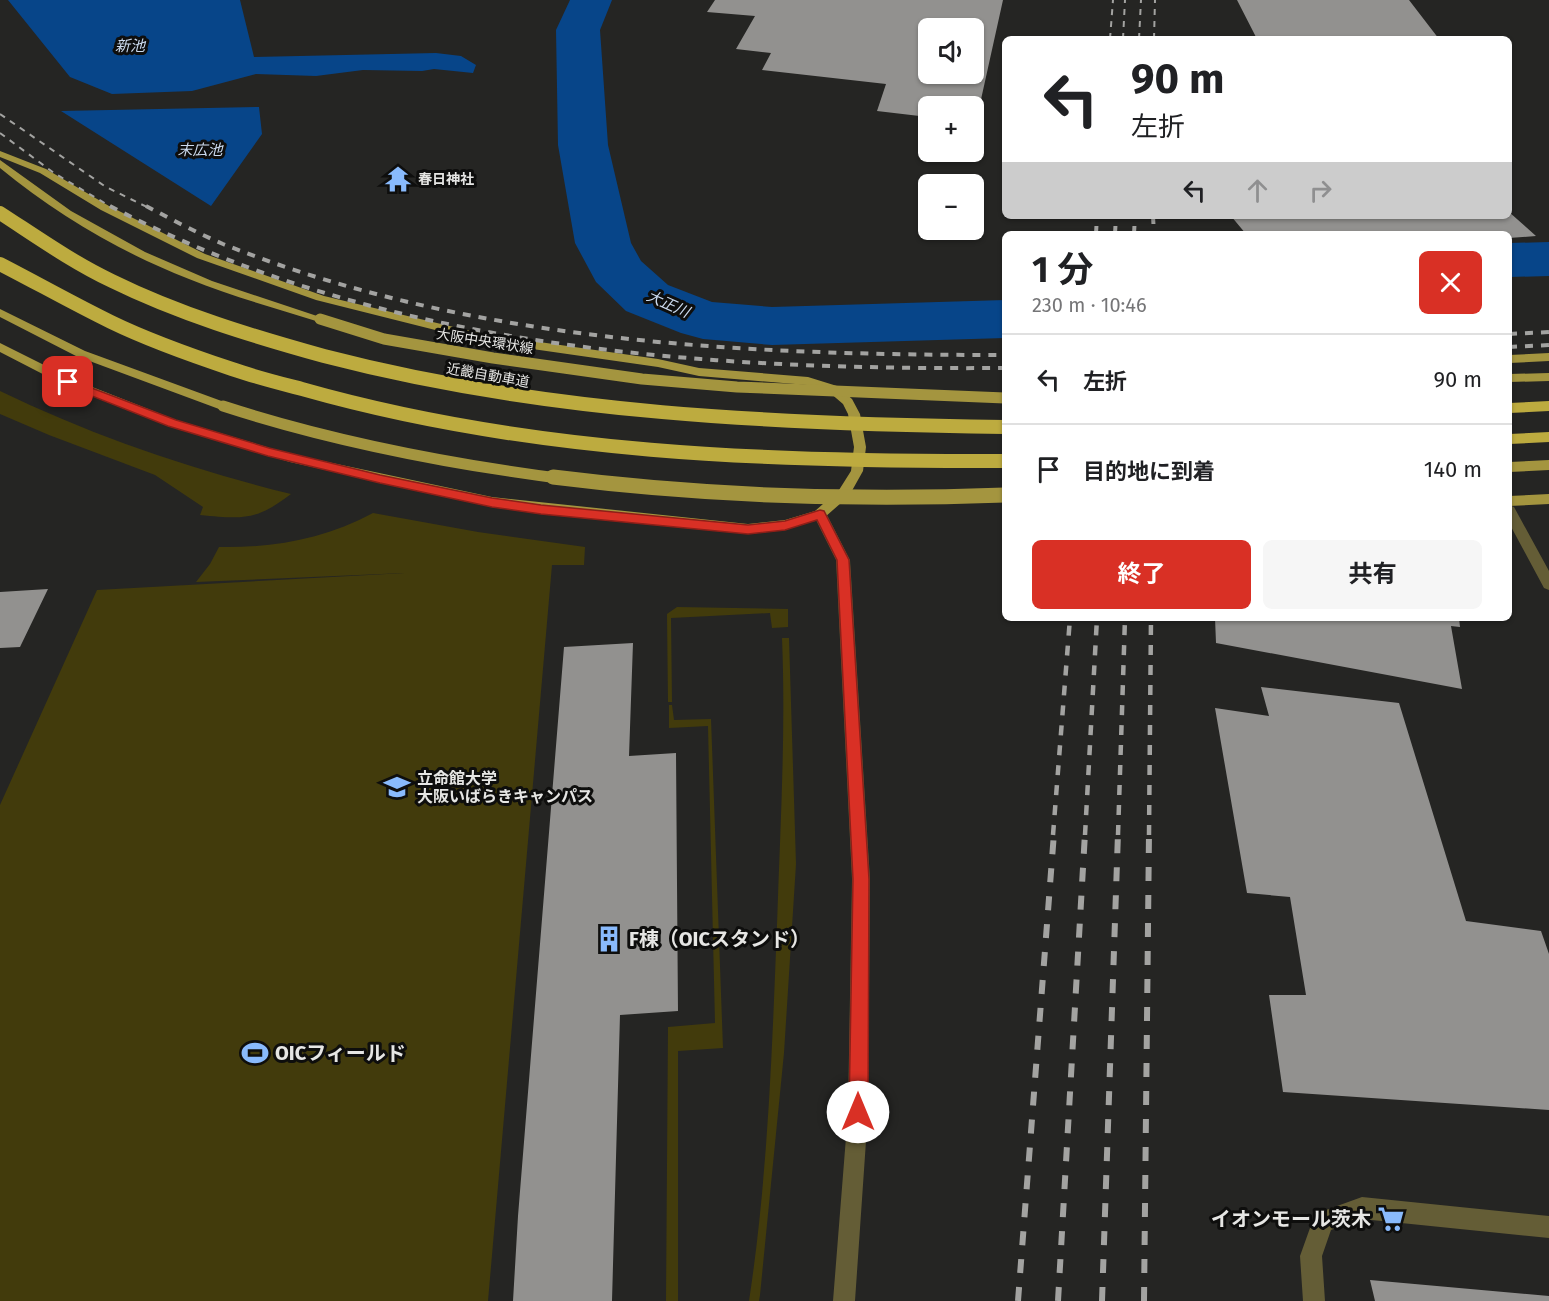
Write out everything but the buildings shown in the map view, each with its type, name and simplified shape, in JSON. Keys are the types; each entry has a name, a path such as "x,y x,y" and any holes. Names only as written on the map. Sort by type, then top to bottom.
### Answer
{"highway":[{"name":"近畿自動車道","path":"0,213 87,269 149,298 240,332 328,358 424,380 530,399 656,415 792,423 1002,428"},
{"path":"0,264 46,291 112,324 203,359 290,388 484,430 641,449 771,460 908,463 1002,461"},
{"path":"1512,408 1549,406"},
{"path":"1512,439 1549,437"}],"main road":[{"path":"0,154 43,171 105,208 201,256 320,298 483,338 658,363 699,372 808,381 833,389 848,402 854,414 860,447 857,471 844,493 820,514 785,525 748,529 541,509 492,502 290,458 204,434 68,382 0,347"},
{"name":"大阪中央環状線","path":"0,163 65,212 119,243 193,277 384,339 493,358 642,379 771,389 1002,398"},
{"path":"0,312 59,343 128,374 223,406 386,451 625,488 733,496 857,499 1002,495"},
{"path":"1512,359 1549,357"},
{"path":"1512,378 1549,376"},
{"path":"1512,467 1549,465"},
{"path":"1512,501 1549,499"}],"street":[{"path":"820,514 843,560 861,879 858,1112 844,1301"},
{"path":"1512,516 1549,584"},
{"path":"1314,1301 1311,1257 1323,1222 1362,1208 1549,1227"}],"shaded area":[{"path":"0,391 70,423 142,450 216,474 291,494 258,514 238,517 200,515 203,507 155,475 0,414"},
{"name":"OICフィールド","path":"373,513 478,532 585,547 584,565 552,565 488,1301 0,1301 0,805 97,590 405,573 196,582 210,564 219,547 259,546 298,540 336,529"},
{"path":"677,607 788,609 788,627 772,628 770,613 671,618 672,702 668,702 667,614"},
{"path":"782,638 789,638 796,864 784,1053 760,1295 759,1301 749,1301 761,1207 771,1066 782,782"},
{"path":"669,705 672,705 674,720 711,719 723,1048 678,1051 678,1301 666,1301 668,1027 715,1023 708,726 669,728"}],"water":[{"name":"新池","path":"8,0 240,0 254,57 436,53 461,56 476,65 473,73 434,69 422,71 363,70 316,76 256,74 192,91 112,94 70,77"},
{"name":"末広池","path":"259,107 262,134 211,206 61,111"}],"waterway":[{"name":"大正川","path":"591,0 578,30 583,145 603,243 617,270 647,298 703,320 772,326 1002,319"},
{"name":"大正川","path":"1512,260 1549,259"}],"railway":[{"path":"1110,36 1113,0"},
{"path":"1123,36 1125,0"},
{"path":"1139,36 1141,0"},
{"path":"1154,36 1155,0"},
{"path":"0,114 106,187 149,208"},
{"path":"0,133 54,173 113,208"},
{"path":"110,206 215,254 323,292 434,321 547,342 661,356 776,364 891,368 1002,368"},
{"path":"146,206 223,244 317,277 413,303 510,323 608,337 707,346 806,352 1002,355"},
{"path":"1096,231 1097,219"},
{"path":"1115,231 1116,219"},
{"path":"1134,231 1135,219"},
{"path":"1153,219 1154,231"},
{"path":"1512,334 1549,332"},
{"path":"1512,347 1549,345"},
{"path":"1053,835 1070,621"},
{"path":"1085,835 1097,621"},
{"path":"1118,835 1125,621"},
{"path":"1149,835 1151,621"},
{"path":"1018,1301 1054,833"},
{"path":"1058,1301 1085,833"},
{"path":"1102,1301 1118,833"},
{"path":"1144,1301 1149,833"}],"place":[{"name":"春日神社","path":"398,179"},
{"name":"立命館大学 大阪いばらきキャンパス","path":"397,787"},
{"name":"F棟（OICスタンド）","path":"609,939"},
{"name":"OICフィールド","path":"255,1053"},
{"name":"イオンモール茨木","path":"1391,1219"}],"route":[{"path":"68,382 204,434 290,458 492,502 541,509 748,529 785,525 820,514 843,560 861,879 858,1112"}]}
